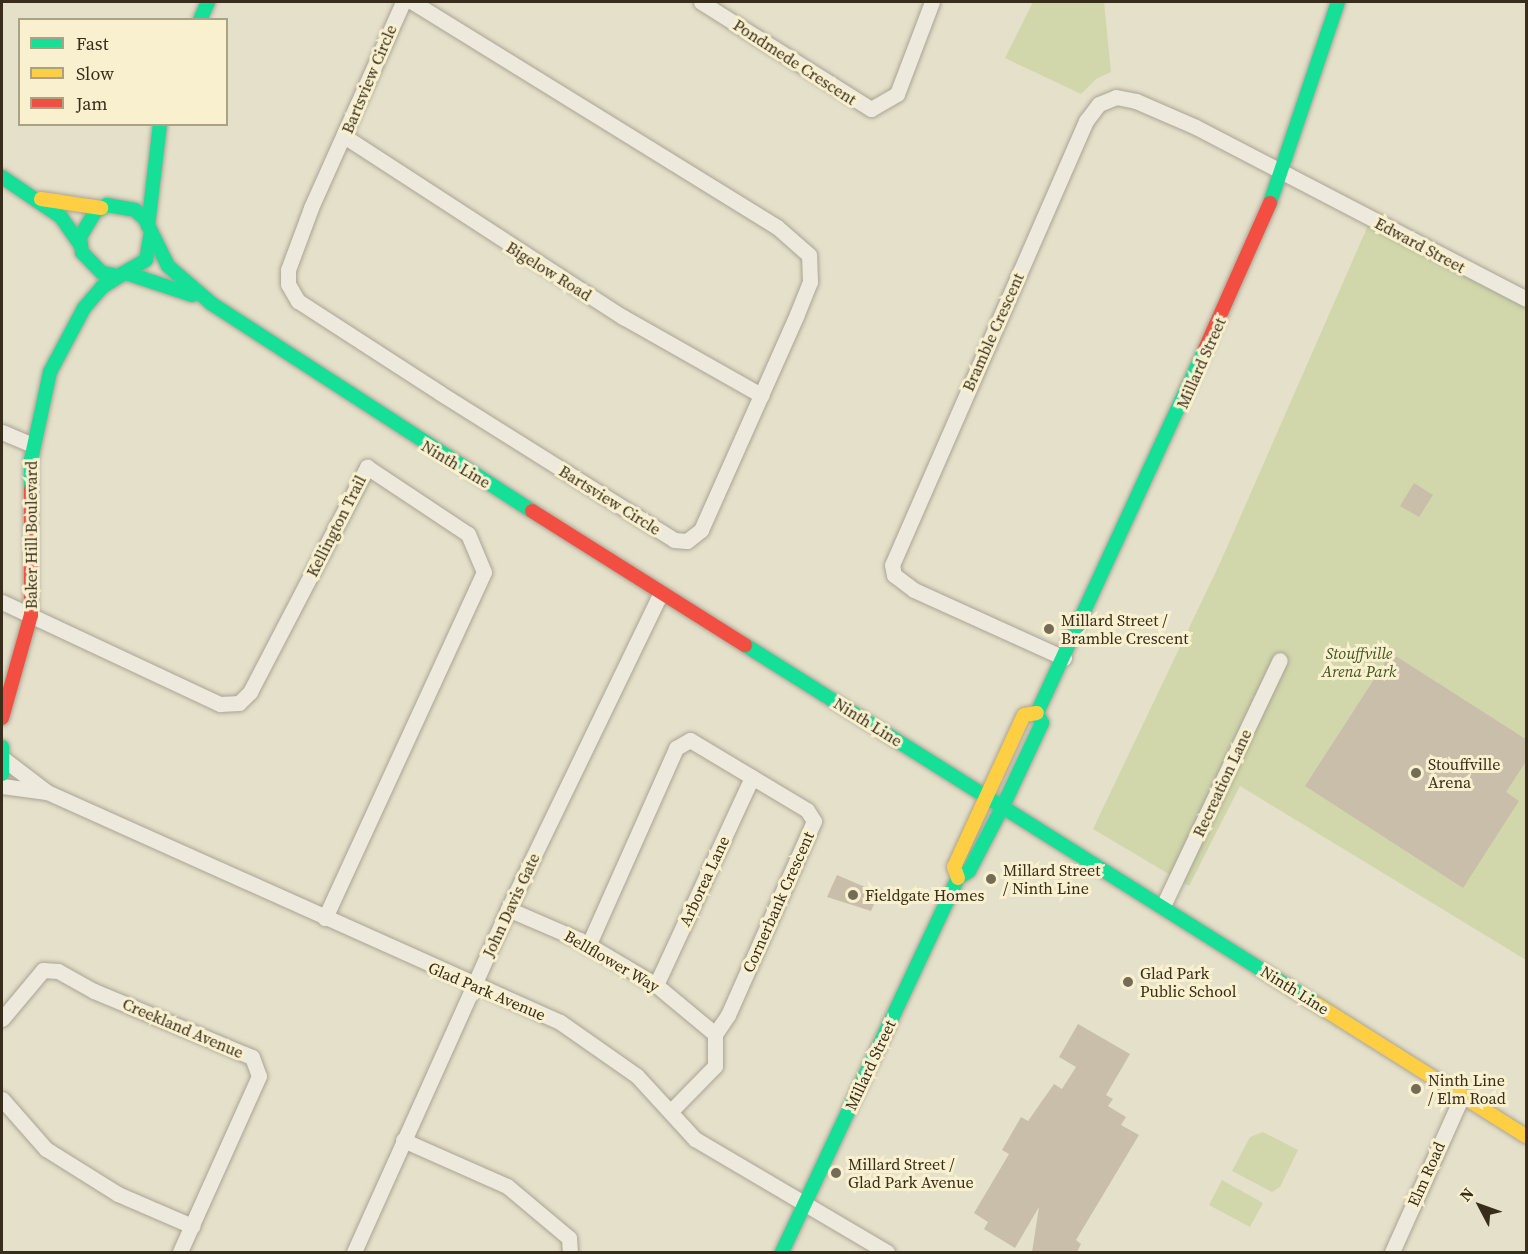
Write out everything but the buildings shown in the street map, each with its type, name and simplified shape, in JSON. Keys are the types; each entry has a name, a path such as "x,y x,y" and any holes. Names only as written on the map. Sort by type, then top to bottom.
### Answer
{"street":[{"path":"201,18 208,2"},
{"name":"Bartsview Circle","path":"403,2 288,270 288,284 298,301 674,540 687,542 701,530 810,282 812,269 801,243 412,2"},
{"name":"Pondmede Crescent","path":"701,2 871,109 897,93 933,2"},
{"name":"Millard Street","path":"1037,713 1195,377 1283,172 1338,2"},
{"name":"Bramble Crescent","path":"1064,658 914,590 894,575 892,565 1086,121 1099,104 1116,97 1136,100 1283,172"},
{"path":"2,177 40,199 70,227 83,251 102,273 125,274 146,260 153,169 160,126"},
{"name":"Bigelow Road","path":"344,136 622,317 761,395"},
{"path":"83,251 85,222 108,207 131,197 153,169"},
{"name":"Edward Street","path":"1283,172 1527,299"},
{"path":"40,199 135,210 150,229"},
{"name":"Ninth Line","path":"150,229 168,266 212,304 660,594 1004,806 1527,1136"},
{"name":"Baker Hill Boulevard","path":"83,251 84,308"},
{"name":"Ninth Line","path":"125,274 212,304"},
{"name":"Baker Hill Boulevard","path":"2,718 3,698 31,615 32,445 50,372 84,308 102,287 125,274"},
{"path":"2,432 32,445"},
{"name":"Kellington Trail","path":"31,615 220,704 239,703 250,692 367,466 468,534 484,572 325,918"},
{"name":"John Davis Gate","path":"354,1252 508,909 660,594"},
{"path":"2,602 31,615"},
{"name":"Recreation Lane","path":"1163,906 1280,660"},
{"name":"Millard Street","path":"958,878 954,867 1024,715 1037,713"},
{"name":"Millard Street","path":"782,1252 958,878 969,871 1004,806 1042,723 1037,713"},
{"name":"Cornerbank Crescent","path":"588,946 676,748 690,740 807,810 814,821 728,1015 715,1034"},
{"name":"Glad Park Avenue","path":"3,760 47,792 473,986 560,1022 637,1076 695,1139 887,1252"},
{"name":"Arborea Lane","path":"657,985 752,777"},
{"name":"Glad Park Avenue","path":"2,786 47,792"},
{"name":"Bellflower Way","path":"508,909 588,946 657,985 715,1034"},
{"name":"Creekland Avenue","path":"2,1019 43,970 58,971 94,991 252,1057 259,1076 180,1252"},
{"path":"670,1112 715,1066 715,1034"},
{"name":"Elm Road","path":"1392,1252 1462,1096"},
{"path":"2,1099 46,1149 118,1194 192,1226"},
{"path":"403,1140 507,1186 569,1238 570,1252"}],"green space":[{"path":"1033,2 1104,2 1111,72 1096,79 1081,94 1005,58"},
{"name":"Stouffville Arena Park","path":"1373,214 1526,291 1526,960 1240,786 1189,886 1093,829 1220,563"},
{"path":"1263,1132 1298,1150 1280,1187 1272,1192 1232,1171 1250,1137"},
{"path":"1222,1180 1263,1203 1250,1227 1209,1205"}],"traffic: fast":[{"path":"201,18 208,2"},
{"path":"1270,203 1338,2"},
{"path":"148,226 160,126"},
{"path":"2,177 61,217 81,246"},
{"path":"151,232 146,260 118,276 102,273 82,252 80,237 95,212 107,205 135,210 145,219 168,266 212,304 532,511"},
{"path":"126,273 192,295"},
{"path":"31,489 31,460 50,372 84,308 102,287 123,274"},
{"path":"1037,713 1205,349"},
{"path":"745,645 1316,1004"},
{"path":"782,1252 958,878 969,871 1003,806 1042,723 1037,713"},
{"path":"2,747 2,774"}],"traffic: slow":[{"path":"41,199 101,208"},
{"path":"958,878 954,867 1024,715 1037,713"},
{"path":"1316,1004 1526,1136"}],"traffic: jam":[{"path":"1205,349 1270,203"},
{"path":"2,718 31,615 31,489"},
{"path":"532,511 745,645"}],"place":[{"name":"Millard Street / Bramble Crescent","path":"1049,629"},
{"name":"Stouffville Arena","path":"1416,773"},
{"name":"Millard Street / Ninth Line","path":"991,879"},
{"name":"Fieldgate Homes","path":"853,895"},
{"name":"Glad Park Public School","path":"1128,982"},
{"name":"Ninth Line / Elm Road","path":"1416,1089"},
{"name":"Millard Street / Glad Park Avenue","path":"836,1173"}]}
